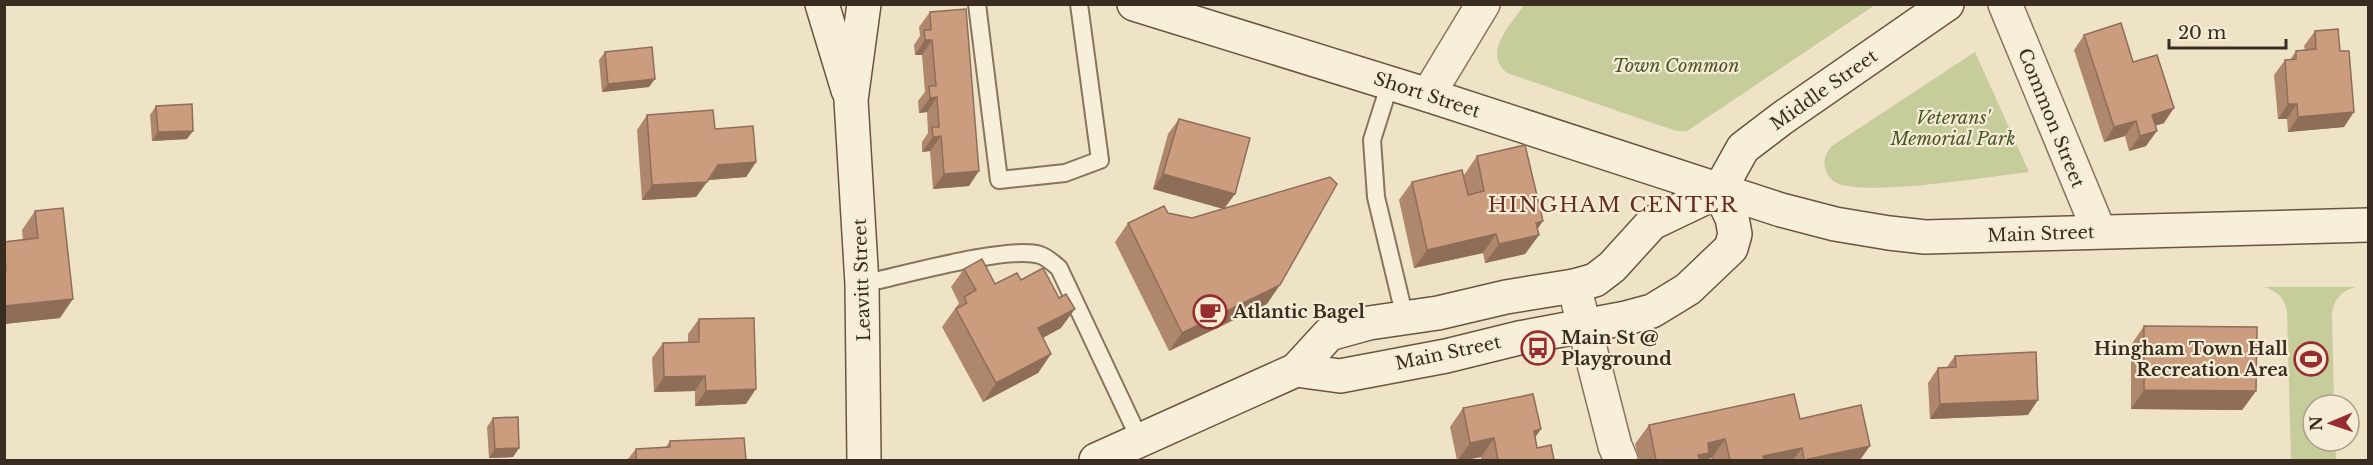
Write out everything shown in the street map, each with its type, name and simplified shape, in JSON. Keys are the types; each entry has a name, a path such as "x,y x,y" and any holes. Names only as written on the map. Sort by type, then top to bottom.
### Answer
{"main road":[{"name":"Leavitt Street","path":"822,4 851,100"},
{"name":"Leavitt Street","path":"864,4 851,100 862,284 864,460"},
{"name":"Short Street","path":"1134,4 1428,95 1719,191"},
{"path":"1428,95 1483,4"},
{"name":"Middle Street","path":"1719,191 1743,148 1947,4"},
{"name":"Common Street","path":"2005,4 2075,178 2099,231"},
{"path":"1096,460 1296,370 1329,334 1369,323 1438,314 1506,297 1574,286 1595,280 1612,267 1652,223 1719,191"},
{"name":"Main Street","path":"1719,191 1835,224 1889,234 1965,237 2099,231 2368,225"},
{"name":"Main Street","path":"1296,370 1340,376 1652,311 1688,289 1731,248 1735,234 1732,218 1719,191"},
{"path":"1574,286 1615,446 1621,460"},
{"path":"1405,318 1413,362"}],"lane":[{"path":"977,4 999,180 1065,173 1100,160 1079,4"},
{"path":"1390,83 1372,140 1376,197 1405,318"},
{"path":"862,284 952,264 1017,253 1041,255 1059,268 1140,440"}],"green space":[{"name":"Town Common","path":"1524,5 1875,5 1687,131 1676,131 1507,73 1500,65 1497,56 1498,48 1506,30"},
{"name":"Veterans' Memorial Park","path":"1975,52 2029,172 1928,185 1871,188 1850,186 1835,182 1829,177 1825,169 1825,161 1832,146"},
{"name":"Hingham Town Hall Recreation Area","path":"2264,287 2355,287 2339,296 2332,313 2334,393 2301,393 2301,453 2336,453 2336,460 2291,460 2287,311 2284,302 2273,290"}],"building":[{"path":"966,9 979,171 944,174 941,136 933,137 932,127 939,127 937,97 930,98 929,86 936,86 932,40 925,40 924,30 931,30 930,12"},
{"path":"2121,23 2133,62 2157,55 2174,108 2152,115 2157,131 2140,136 2136,121 2114,127 2084,35"},
{"path":"2338,29 2340,51 2349,51 2354,112 2298,117 2297,104 2288,104 2285,60 2296,59 2296,51 2316,49 2315,31"},
{"path":"652,47 655,79 608,84 605,52"},
{"path":"192,104 193,131 158,132 156,106"},
{"path":"713,110 715,129 753,126 756,162 718,165 707,182 652,185 647,115"},
{"path":"1179,119 1250,138 1235,194 1163,174"},
{"path":"1525,145 1543,221 1536,223 1539,235 1499,244 1496,234 1427,250 1412,182 1462,170 1468,195 1484,191 1477,156"},
{"path":"1330,177 1337,184 1280,285 1182,333 1128,223 1164,206 1168,213 1192,218"},
{"path":"63,208 73,299 4,306 4,271 6,271 4,242 38,238 35,211"},
{"path":"982,259 995,284 1017,273 1021,280 1043,268 1059,298 1066,294 1075,309 1038,328 1051,354 996,383 956,309 967,303 964,297 976,290 964,269"},
{"path":"754,318 756,389 706,391 705,376 664,377 663,343 699,342 699,319"},
{"path":"2144,326 2257,327 2256,391 2144,390"},
{"path":"2036,352 2038,400 1940,404 1938,368 1956,367 1955,356"},
{"path":"1533,394 1541,429 1534,431 1537,448 1551,445 1554,460 1498,460 1494,438 1470,443 1463,408"},
{"path":"1794,394 1800,419 1861,405 1870,446 1804,460 1802,448 1763,456 1764,460 1730,460 1725,439 1708,443 1709,453 1698,455 1700,460 1656,460 1649,425"},
{"path":"518,417 519,448 495,449 493,418"},
{"path":"744,438 746,460 636,460 636,449 670,447 670,441"}],"place":[{"name":"Atlantic Bagel","path":"1210,312"},
{"name":"Main St @ Playground","path":"1538,348"},
{"name":"Hingham Town Hall Recreation Area","path":"2311,359"}],"district":[{"name":"HINGHAM CENTER","path":"1613,205"}]}
